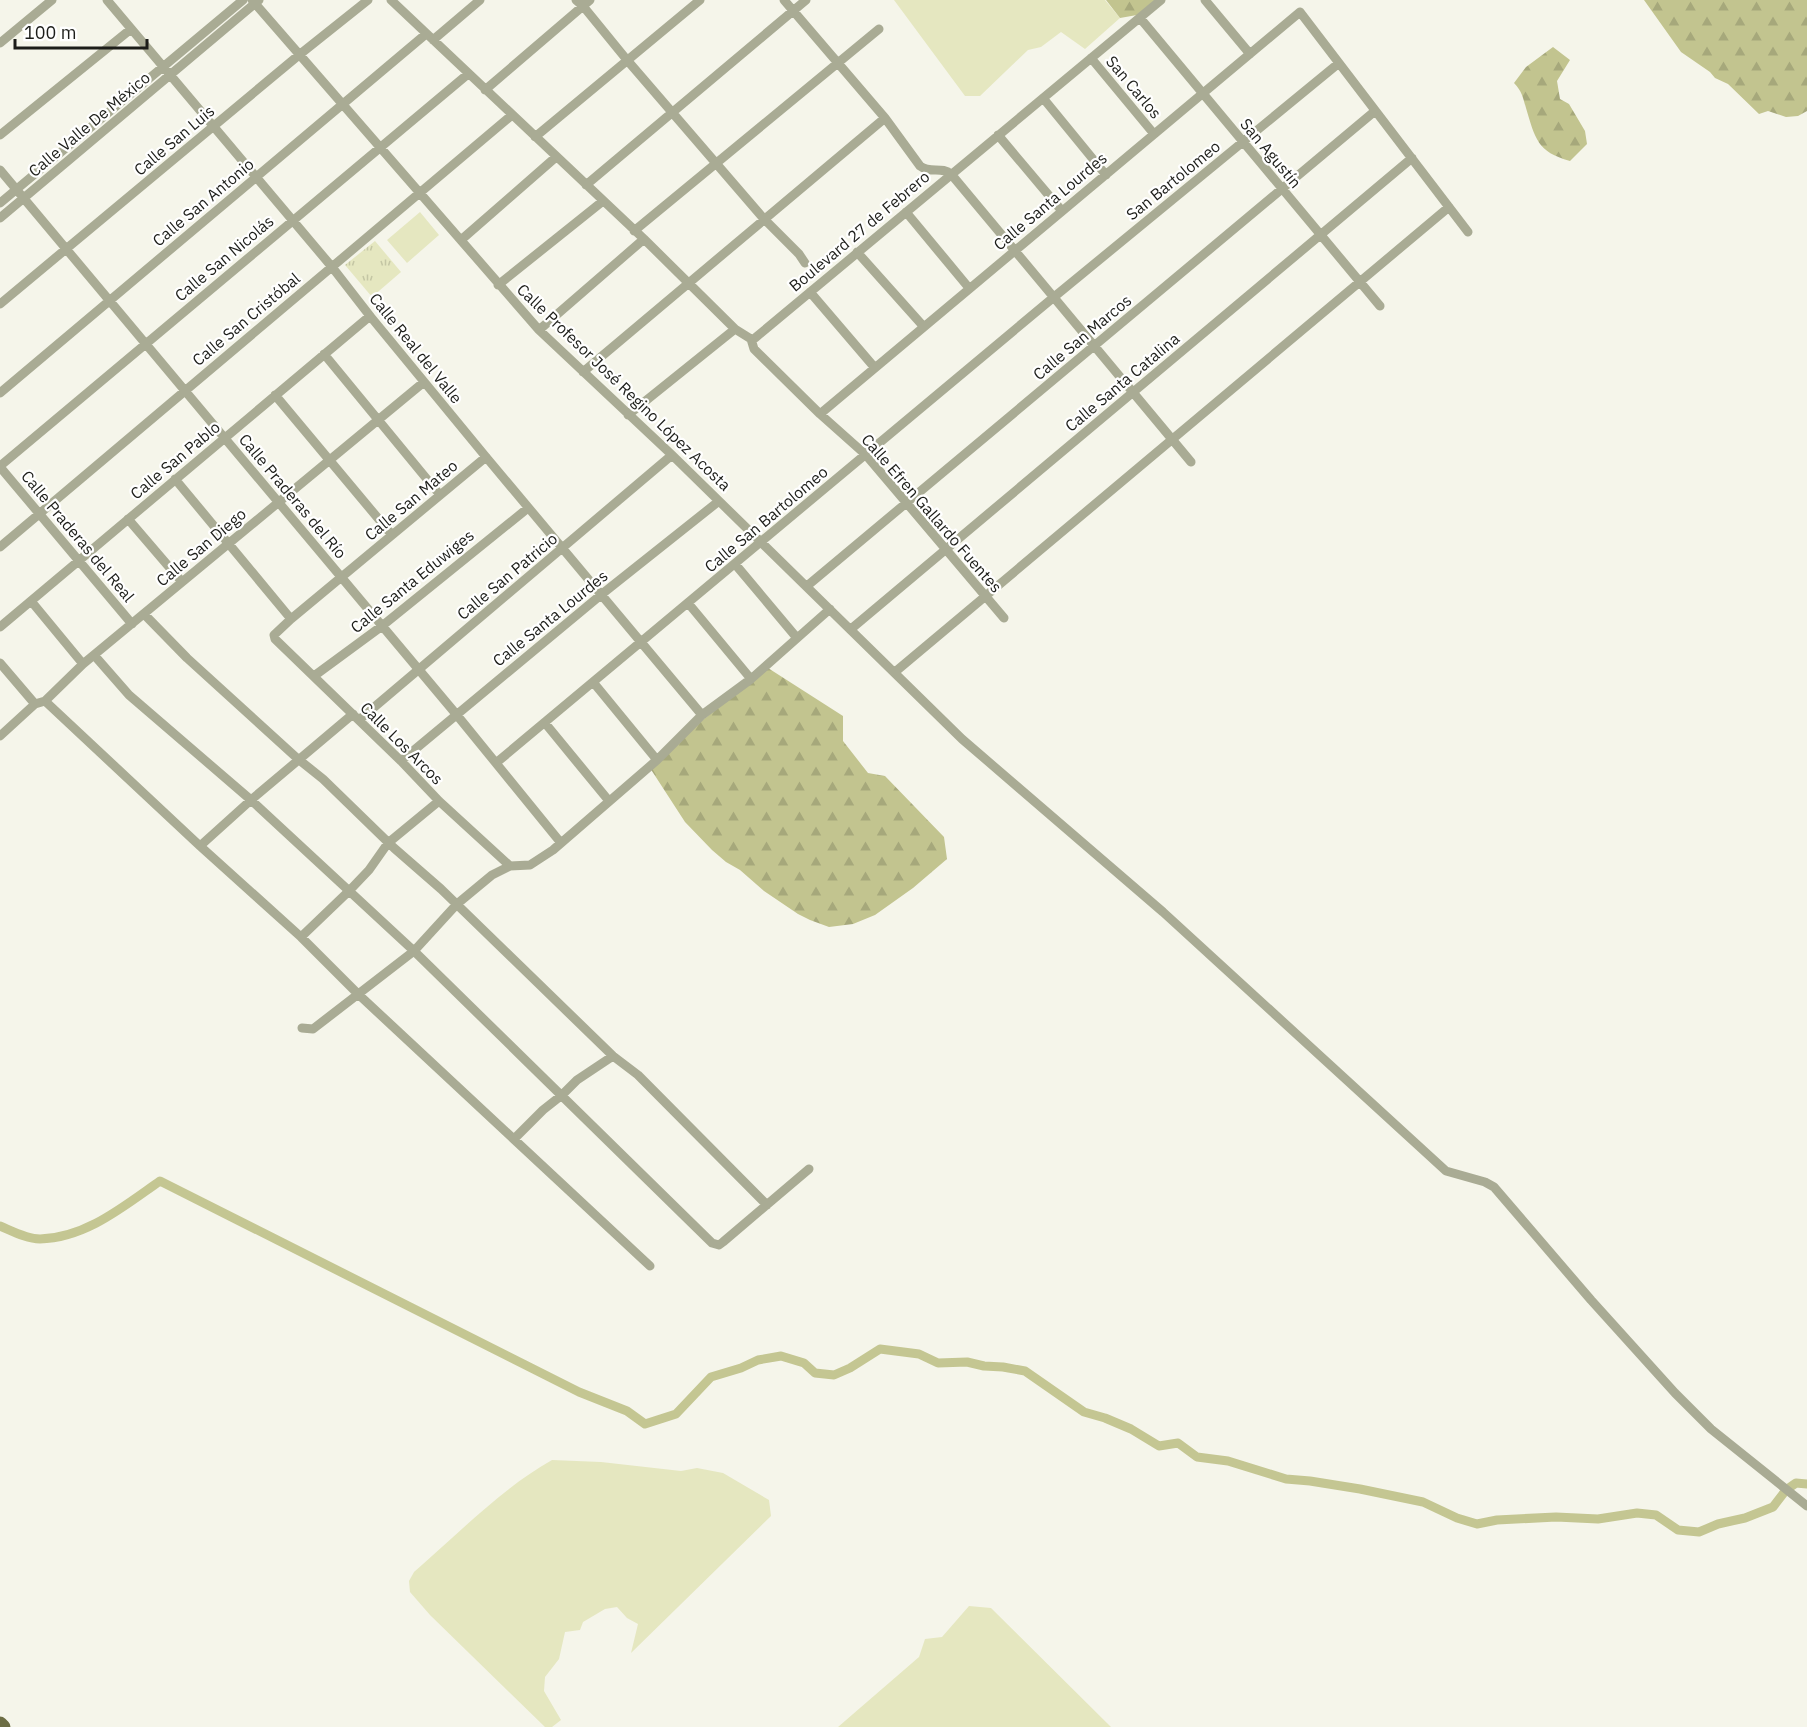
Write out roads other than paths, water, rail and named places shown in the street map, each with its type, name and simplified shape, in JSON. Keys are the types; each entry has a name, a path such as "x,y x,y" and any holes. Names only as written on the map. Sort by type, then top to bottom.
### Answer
{"street":[{"path":"0,43 52,0"},
{"name":"Calle Real del Valle","path":"107,0 293,220 528,508 702,715"},
{"name":"Calle Valle De México","path":"0,203 243,0"},
{"name":"Calle San Luis","path":"0,304 368,0"},
{"name":"Calle Efren Gallardo Fuentes","path":"391,0 644,239 735,329 751,339 754,349 820,414 866,455 1004,618"},
{"name":"Calle San Antonio","path":"0,393 342,104 480,0"},
{"path":"535,137 700,0"},
{"path":"784,0 885,118 922,168 945,170 951,174 1191,462"},
{"path":"586,185 806,0"},
{"name":"Boulevard 27 de Febrero","path":"751,339 1161,0"},
{"path":"1205,0 1250,54"},
{"name":"Calle Valle De México","path":"0,218 256,1"},
{"name":"Calle Profesor José Regino López Acosta","path":"256,1 299,55 539,330 672,455 962,739 1163,912 1446,1171 1485,1182 1494,1187 1591,1300 1683,1400 1712,1429 1807,1506"},
{"path":"485,90 583,2 627,60 805,263"},
{"name":"Calle Santa Lourdes","path":"820,414 1300,12 1339,63"},
{"name":"San Agustín","path":"1140,18 1380,306"},
{"path":"0,135 131,29"},
{"path":"634,231 879,29"},
{"name":"San Carlos","path":"1091,58 1154,134"},
{"path":"1339,63 1468,232"},
{"name":"San Bartolomeo","path":"1054,297 1339,63"},
{"name":"Calle San Nicolás","path":"0,466 468,74"},
{"path":"1043,98 1106,175"},
{"name":"Calle San Marcos","path":"807,586 1375,111"},
{"name":"Calle San Cristóbal","path":"0,547 512,115"},
{"path":"583,372 885,118"},
{"path":"998,135 1062,211"},
{"path":"461,240 556,157"},
{"name":"Calle Santa Catalina","path":"851,629 1412,158"},
{"name":"Calle Praderas del Río","path":"0,170 186,390 277,503 456,714 561,843"},
{"path":"498,285 603,201"},
{"path":"895,672 1449,207"},
{"path":"906,212 969,288"},
{"path":"539,330 644,239"},
{"path":"857,252 924,327"},
{"path":"810,291 875,368"},
{"name":"Calle San Bartolomeo","path":"496,763 1054,297"},
{"name":"Calle San Pablo","path":"0,627 370,316"},
{"path":"628,415 735,329"},
{"path":"324,354 440,495"},
{"name":"Calle San Diego","path":"0,736 34,704 45,701 83,664 424,382"},
{"path":"275,395 392,535"},
{"name":"Calle San Patricio","path":"200,846 298,759 419,670 672,455"},
{"name":"Calle San Mateo","path":"274,637 291,619 486,457"},
{"name":"Calle Praderas del Real","path":"0,466 132,624"},
{"path":"175,479 291,619"},
{"name":"Calle Santa Lourdes","path":"401,761 602,594 719,501"},
{"name":"Calle Santa Eduwiges","path":"314,676 382,626 528,508"},
{"path":"128,519 182,582"},
{"path":"735,564 797,638"},
{"path":"31,601 83,664"},
{"path":"688,603 751,679"},
{"path":"302,1028 313,1029 414,951 457,904 492,875 510,866 530,865 544,857 657,760 702,715 751,679 830,609"},
{"path":"144,614 187,658 323,779 388,843 457,904 613,1056 638,1075 767,1205"},
{"name":"Calle Los Arcos","path":"274,637 439,801 510,866"},
{"path":"94,655 129,695 251,800 414,951 712,1243 719,1245 723,1242 809,1169"},
{"path":"0,663 34,704"},
{"path":"593,682 657,760"},
{"path":"45,701 301,937 358,994 650,1266"},
{"path":"545,723 609,801"},
{"path":"301,937 369,870 388,843 439,801"},
{"path":"514,1139 580,1078 613,1056"}],"waterway":[{"path":"0,1226 35,1239 73,1233 104,1219 160,1181 579,1392 627,1411 645,1424 676,1414 711,1377 758,1360 781,1356 804,1363 815,1373 834,1375 880,1349 919,1354 938,1363 967,1362 1025,1371 1084,1412 1131,1429 1159,1446 1178,1443 1197,1457 1228,1461 1286,1479 1360,1489 1423,1502 1457,1518 1477,1524 1497,1520 1556,1517 1598,1519 1637,1513 1656,1515 1678,1530 1699,1532 1773,1507 1786,1490 1796,1483 1807,1484"}]}
